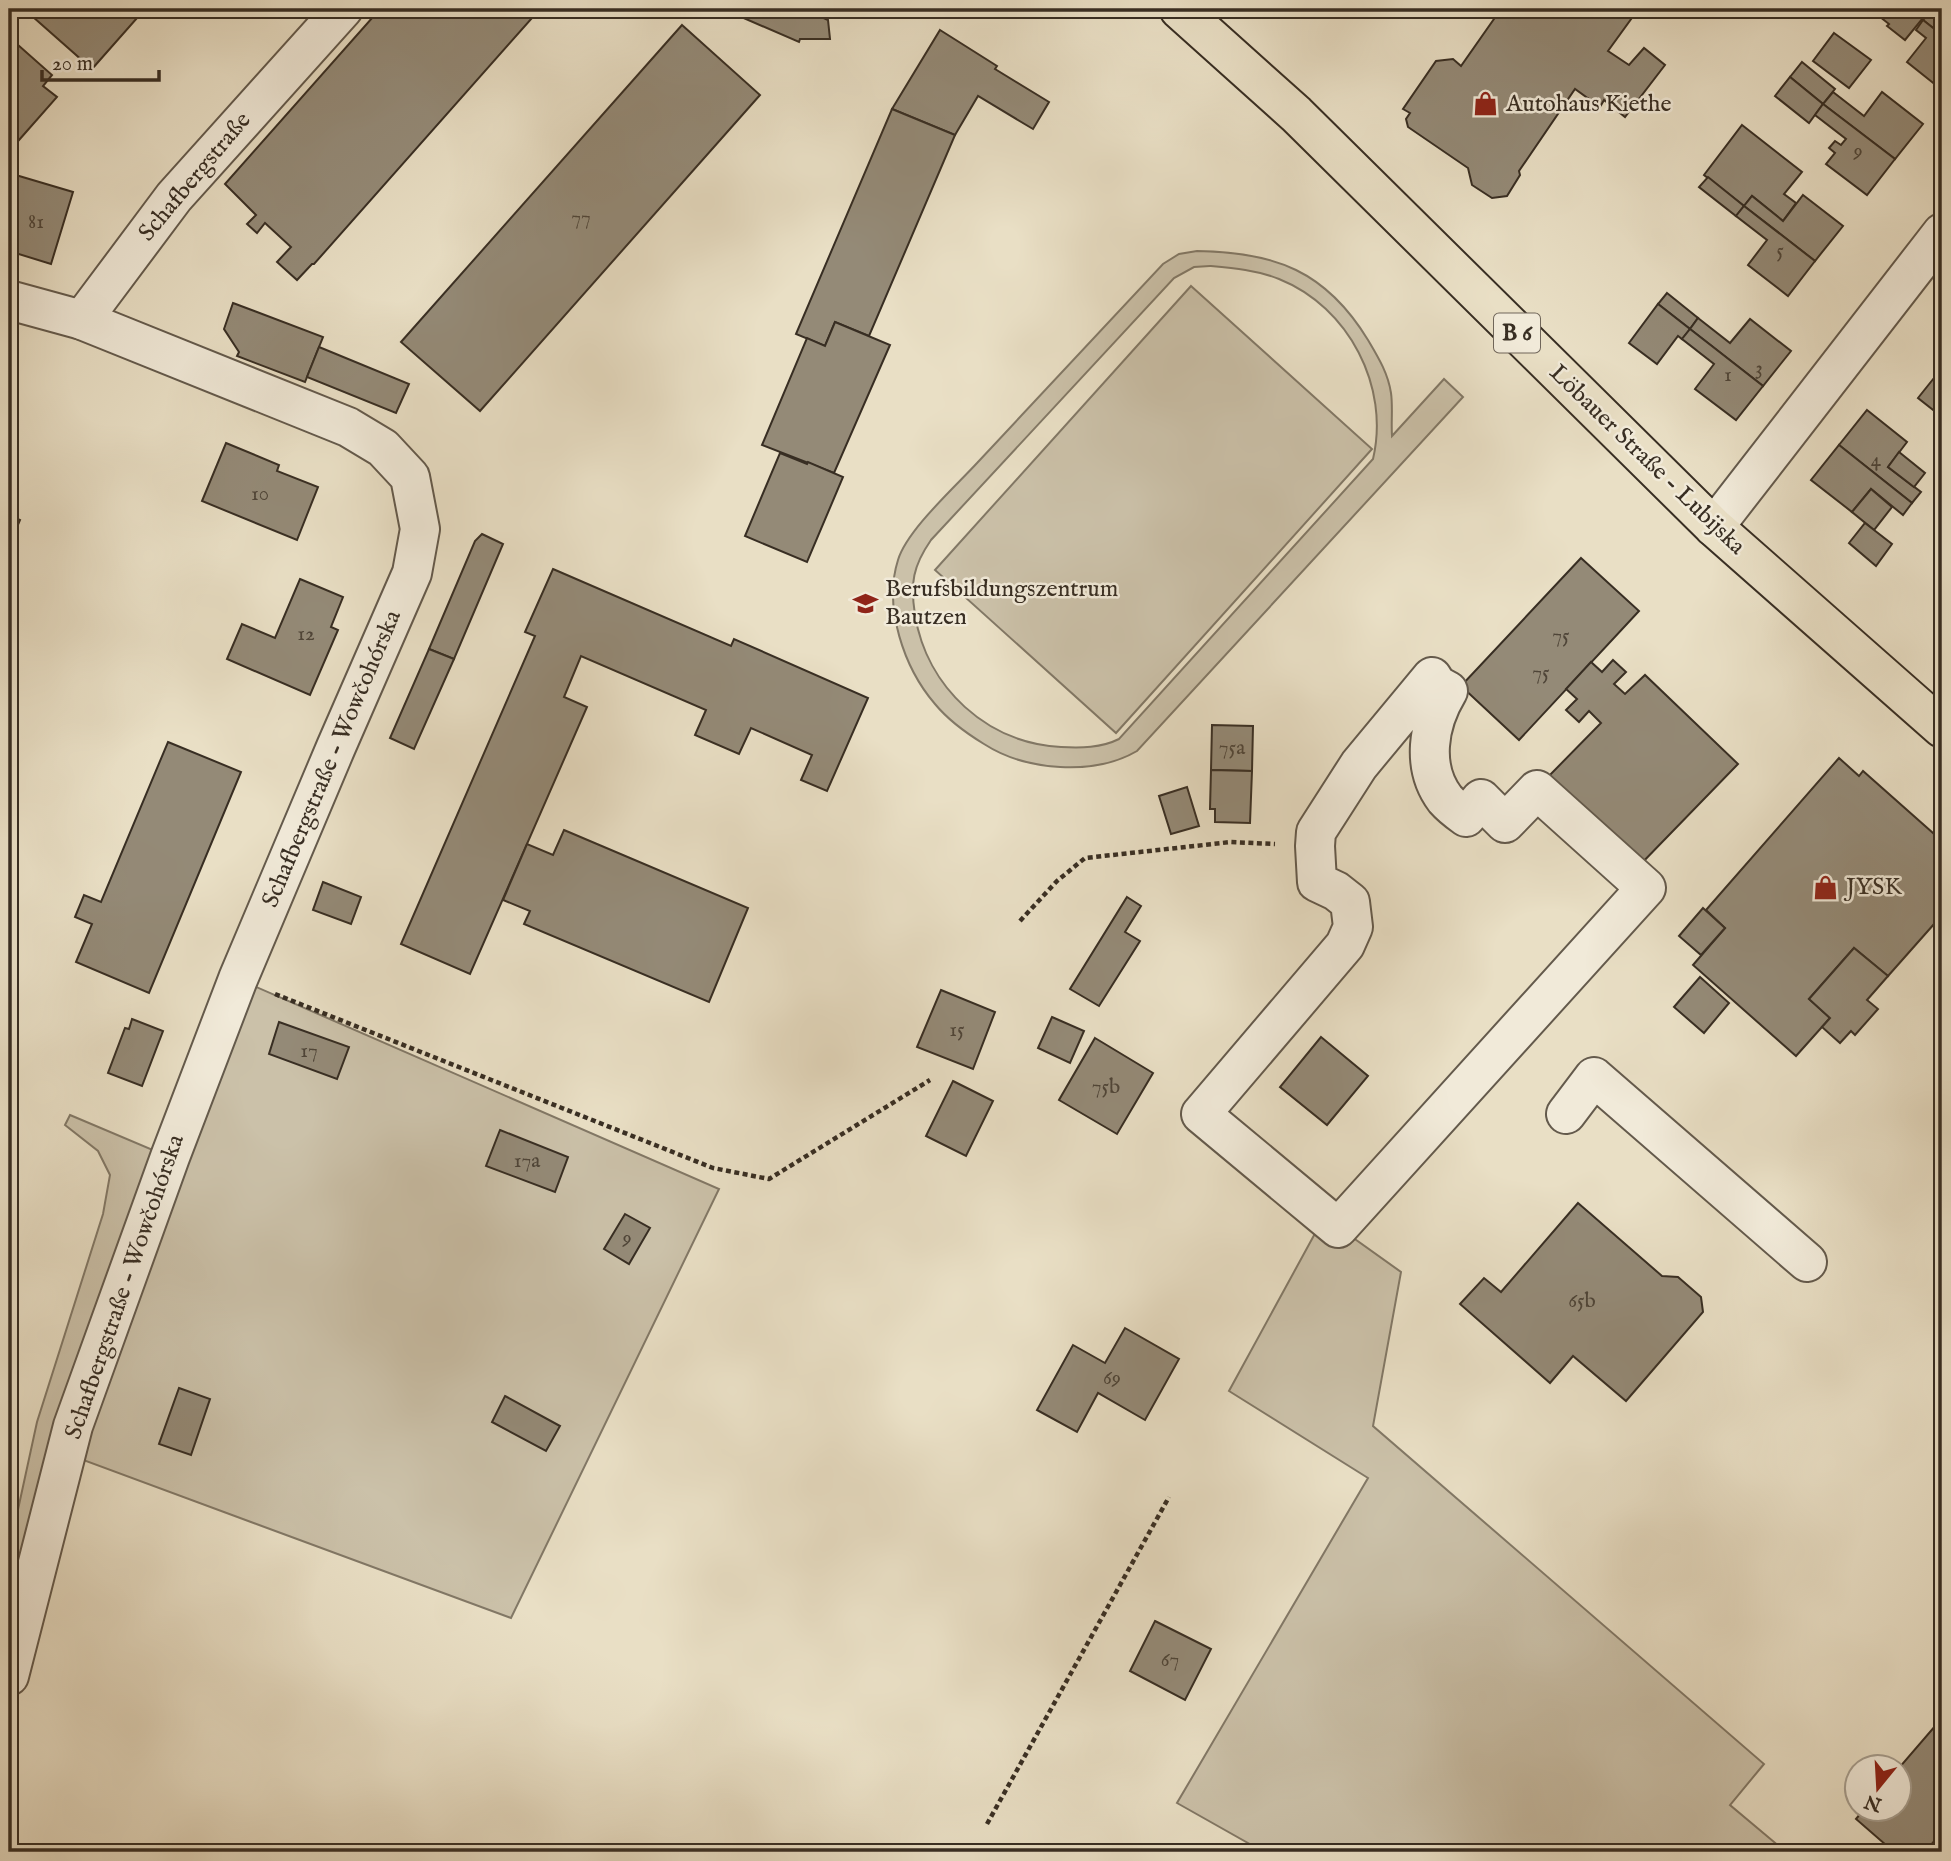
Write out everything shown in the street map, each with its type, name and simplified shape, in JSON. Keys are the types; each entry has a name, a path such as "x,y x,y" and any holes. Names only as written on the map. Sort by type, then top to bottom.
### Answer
{"main road":[{"name":"Löbauer Straße - Lubijska","path":"1179,9 1296,114 1714,527 1942,728"}],"street":[{"name":"Schafbergstraße","path":"82,320 174,197 343,9"},
{"path":"1714,527 1942,233"},
{"name":"Schafbergstraße - Wowčohórska","path":"9,300 82,320 348,427 383,448 410,477 420,529 412,573 239,979 170,1157 73,1426 9,1676"},
{"path":"1432,677 1437,685 1448,691 1431,731 1430,751 1434,778 1446,800 1466,817 1481,799 1506,823 1537,790 1646,888 1338,1228 1201,1114 1345,945 1353,927 1350,902 1336,891 1317,883 1315,846 1316,832 1359,765 1432,677"},
{"path":"1566,1114 1594,1077 1618,1082 1774,1217 1807,1262"}],"path":[{"path":"1020,921 1057,881 1085,858 1231,842 1315,846"},
{"path":"239,979 713,1168 769,1179 930,1080"},
{"path":"987,1824 1169,1497"}],"shaded area":[{"path":"1197,251 1225,252 1274,261 1296,270 1335,297 1368,340 1385,372 1392,398 1392,436 1444,379 1463,397 1137,751 1120,759 1081,767 1040,765 1020,760 1001,753 964,731 940,710 914,673 899,636 895,617 894,578 898,560 911,535 933,509 1163,264 1179,254","holes":["1194,267 1254,271 1279,279 1304,292 1326,309 1344,329 1359,352 1375,404 1377,432 1373,459 1119,739 1098,746 1061,747 1034,743 1009,735 985,723 965,707 947,688 932,666 915,615 913,584 920,558 931,540 1174,278"]},
{"path":"1191,286 1372,449 1116,733 935,570"},
{"path":"238,979 719,1189 511,1618 67,1454"},
{"path":"70,1115 160,1153 9,1628 9,1551 37,1422 103,1214 110,1175 98,1151 65,1125"},
{"path":"1324,1217 1401,1272 1373,1426 1764,1764 1730,1805 1786,1852 1264,1852 1177,1803 1368,1478 1229,1391"}],"building":[{"path":"24,9 145,9 92,69"},
{"path":"380,9 540,9 297,280 277,262 291,247 265,223 257,233 247,224 256,215 225,184"},
{"path":"723,9 804,9 828,20 830,39 800,39 799,42"},
{"name":"Autohaus Kiethe","path":"1501,9 1624,9 1634,15 1608,51 1629,65 1644,48 1665,65 1625,117 1604,100 1600,107 1575,89 1519,171 1520,175 1507,196 1492,198 1472,185 1468,168 1408,127 1406,119 1410,113 1403,109 1436,61 1453,59 1461,66"},
{"path":"1870,9 1911,9 1923,18 1905,40"},
{"path":"1932,9 1942,14 1942,35 1923,20"},
{"path":"1923,20 1942,35 1942,90 1907,62 1926,38 1916,30"},
{"path":"682,25 760,95 480,411 401,342"},
{"path":"940,30 997,66 995,69 1049,102 1033,129 978,96 955,135 892,109"},
{"path":"1834,33 1871,60 1849,88 1813,61"},
{"path":"9,37 52,75 43,86 57,97 19,140 9,132"},
{"path":"1802,62 1835,89 1823,104 1790,77"},
{"path":"1790,77 1823,104 1809,123 1775,96"},
{"path":"1833,92 1864,116 1882,92 1923,124 1895,159 1823,104"},
{"path":"1823,104 1895,159 1867,195 1826,164 1835,153 1829,148 1835,141 1841,145 1846,139 1815,115"},
{"path":"892,109 955,135 869,336 835,322 825,346 796,334"},
{"path":"1742,125 1802,172 1784,194 1796,203 1783,221 1752,196 1744,206 1704,175"},
{"path":"9,173 73,192 51,264 9,251"},
{"path":"1708,177 1744,206 1736,216 1699,187"},
{"path":"1803,195 1843,226 1815,261 1744,206 1752,196 1783,221"},
{"path":"1744,206 1815,261 1788,296 1748,265 1767,240 1736,216"},
{"path":"1667,293 1698,318 1690,329 1658,304"},
{"path":"233,303 323,337 305,382 237,356 239,352 224,329"},
{"path":"1658,304 1690,329 1682,339 1678,336 1657,364 1629,343"},
{"path":"1698,318 1730,343 1750,319 1791,351 1763,386 1690,329"},
{"path":"835,322 890,345 834,473 762,445 807,338 825,346"},
{"path":"1690,329 1763,386 1736,420 1695,389 1714,364 1682,339"},
{"path":"319,347 409,384 396,413 307,377"},
{"path":"1942,368 1942,417 1918,398"},
{"path":"1867,410 1907,442 1888,467 1921,492 1912,503 1839,445"},
{"path":"226,443 279,465 277,471 318,487 297,540 202,501"},
{"path":"1839,445 1912,503 1903,515 1871,489 1852,512 1811,480"},
{"path":"1899,452 1925,473 1914,487 1888,467"},
{"path":"780,453 843,477 807,562 745,536"},
{"path":"1871,489 1892,507 1874,530 1852,512"},
{"path":"9,515 20,520 9,546"},
{"path":"1865,523 1892,544 1876,566 1849,543"},
{"path":"482,534 503,544 454,659 429,649 475,541"},
{"path":"1581,558 1639,611 1519,740 1461,686"},
{"path":"553,569 731,646 734,639 868,698 827,791 801,780 812,755 751,728 739,754 695,735 706,710 581,656 564,697 587,707 470,974 401,944 535,636 525,632"},
{"path":"300,579 343,597 331,627 338,630 310,695 227,659 242,624 275,638"},
{"path":"429,649 454,659 414,749 390,738"},
{"path":"1613,660 1626,672 1614,684 1625,694 1645,675 1738,764 1636,869 1544,781 1601,723 1589,711 1579,722 1566,710 1577,699 1566,689 1591,662 1602,672"},
{"path":"1212,725 1253,726 1252,771 1211,770"},
{"path":"168,742 241,772 149,993 76,962 92,924 75,917 84,895 101,902"},
{"path":"1839,758 1859,776 1863,771 1942,841 1942,915 1888,976 1854,948 1809,999 1830,1018 1796,1056 1693,965 1725,928 1706,910"},
{"path":"1211,770 1252,771 1250,823 1215,822 1215,809 1210,809"},
{"path":"1187,787 1199,826 1171,834 1159,796"},
{"path":"564,830 748,908 709,1002 524,924 530,911 503,900 527,844 553,855"},
{"path":"323,882 361,897 351,924 313,910"},
{"path":"1127,897 1141,906 1125,932 1140,941 1099,1006 1070,989"},
{"path":"1703,908 1725,928 1701,955 1679,936"},
{"path":"1854,948 1888,976 1867,1000 1878,1009 1855,1035 1851,1031 1840,1043 1822,1027 1830,1018 1809,999"},
{"path":"1700,977 1729,1003 1704,1033 1674,1007"},
{"path":"941,990 995,1012 973,1069 917,1047"},
{"path":"1052,1017 1084,1031 1070,1063 1038,1048"},
{"path":"132,1019 163,1031 142,1086 108,1073 125,1028 129,1029"},
{"path":"279,1022 349,1047 337,1079 269,1054"},
{"path":"1321,1037 1368,1076 1327,1125 1280,1087"},
{"path":"1095,1038 1153,1073 1117,1134 1059,1100"},
{"path":"953,1081 993,1101 966,1156 926,1136"},
{"path":"500,1130 568,1157 555,1192 486,1166"},
{"path":"1578,1203 1662,1276 1678,1277 1701,1297 1703,1312 1626,1401 1573,1356 1550,1383 1460,1304 1484,1278 1501,1292"},
{"path":"625,1214 650,1228 629,1264 604,1249"},
{"path":"1125,1328 1179,1359 1145,1420 1098,1393 1077,1432 1037,1410 1073,1345 1105,1363"},
{"path":"179,1388 210,1399 191,1455 159,1444"},
{"path":"505,1396 560,1426 546,1451 492,1422"},
{"path":"1155,1621 1211,1649 1185,1700 1130,1671"},
{"path":"1942,1718 1942,1832 1925,1852 1894,1852 1859,1822 1912,1822 1912,1753"}],"place":[{"name":"Autohaus Kiethe","path":"1486,104"},
{"name":"Berufsbildungszentrum Bautzen","path":"865,603"},
{"name":"JYSK","path":"1826,887"}]}
